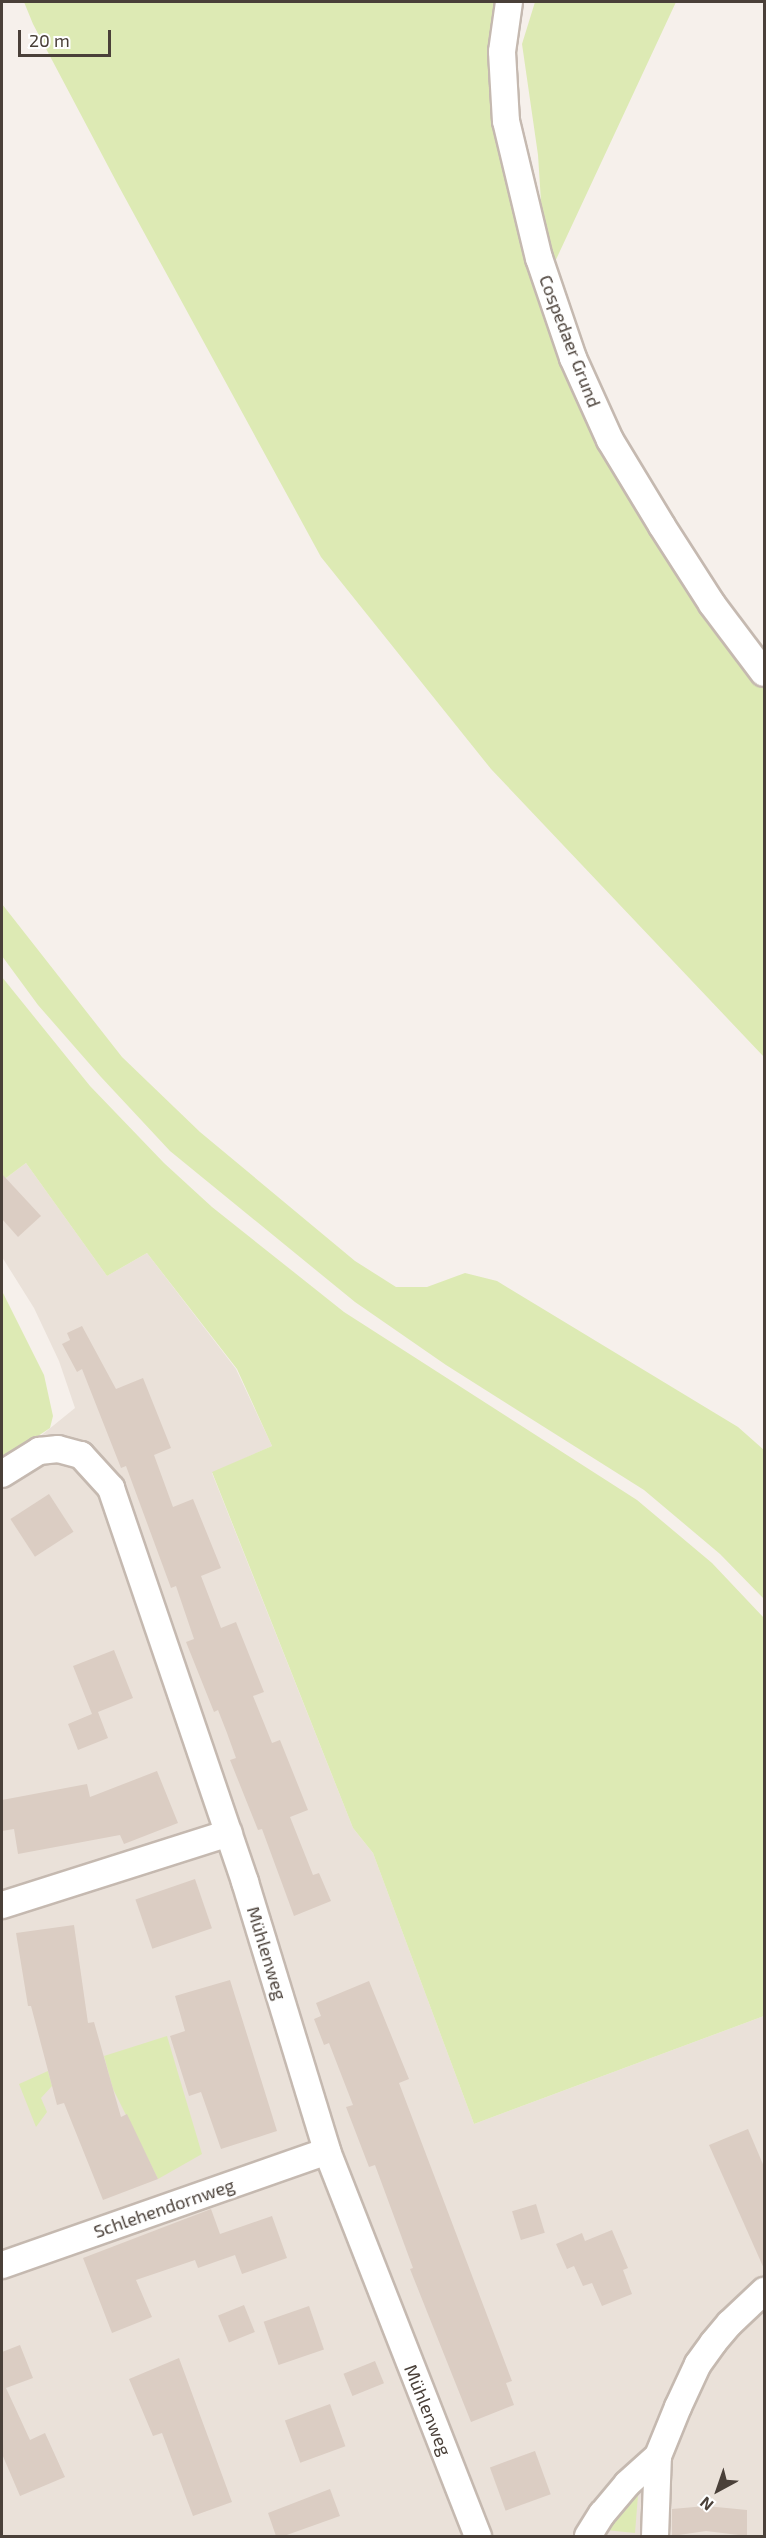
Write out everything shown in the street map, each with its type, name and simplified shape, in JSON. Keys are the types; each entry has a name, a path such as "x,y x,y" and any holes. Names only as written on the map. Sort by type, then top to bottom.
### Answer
{"street":[{"name":"Cospedaer Grund","path":"509,2 502,52 506,121 538,258 573,358 610,440 656,517 711,604 765,673"},
{"name":"Mühlenweg","path":"2,1474 39,1451 58,1449 81,1455 111,1488 229,1833 327,2151 478,2536"},
{"path":"2,1905 229,1833"},
{"name":"Schlehendornweg","path":"2,2265 327,2151"},
{"path":"655,2536 658,2456 698,2364 730,2323 765,2292"},
{"path":"588,2536 602,2514 627,2484 658,2456"}],"shaded area":[{"path":"26,1163 107,1276 147,1253 236,1369 272,1446 212,1473 353,1828 373,1853 474,2124 764,2016 764,2536 2,2536 2,1460 38,1438 75,1408 59,1361 34,1308 2,1257 2,1181"}],"green space":[{"path":"24,2 504,2 495,54 563,358 764,684 764,1057 491,769 321,557 117,183 33,24"},
{"path":"535,2 676,2 553,266 542,217 538,155 522,44"},
{"path":"2,904 122,1057 200,1132 355,1261 396,1287 427,1287 465,1273 497,1281 738,1427 764,1450 764,1599 720,1554 644,1490 446,1365 355,1302 170,1151 38,1005 2,956"},
{"path":"2,977 90,1086 164,1163 212,1207 344,1312 637,1500 712,1563 764,1618 764,2016 474,2124 373,1853 353,1828 212,1472 272,1446 237,1369 147,1253 107,1276 26,1163 2,1181"},
{"path":"2,1291 44,1375 53,1416 50,1428 2,1460"},
{"path":"167,2036 202,2154 158,2179 113,2089 104,2056"},
{"path":"48,2071 52,2086 41,2098 47,2112 36,2127 19,2084"},
{"path":"634,2493 638,2495 635,2533 606,2530"}],"building":[{"path":"2,1174 41,1216 18,1237 2,1219"},
{"path":"82,1326 116,1389 143,1378 171,1448 154,1455 173,1507 193,1499 221,1568 201,1576 221,1628 236,1622 264,1692 253,1696 272,1743 280,1740 308,1810 290,1817 313,1875 319,1873 331,1901 294,1916 262,1829 258,1830 230,1760 236,1758 218,1710 214,1712 186,1642 194,1639 176,1586 171,1588 126,1466 121,1468 82,1369 77,1372 62,1344 70,1340 67,1333"},
{"path":"49,1494 74,1532 35,1557 10,1519"},
{"path":"114,1650 133,1698 98,1712 108,1738 78,1750 68,1724 92,1714 73,1666"},
{"path":"157,1771 178,1823 124,1844 120,1835 18,1854 14,1829 2,1831 2,1800 87,1784 90,1797"},
{"path":"195,1879 212,1928 152,1949 135,1900"},
{"path":"74,1925 88,2023 94,2022 121,2117 127,2114 158,2179 103,2200 64,2103 57,2105 31,2006 28,2006 16,1933"},
{"path":"230,1980 277,2131 221,2149 201,2092 189,2096 170,2036 185,2031 175,1996"},
{"path":"369,1981 409,2079 399,2083 512,2381 506,2383 514,2405 471,2422 410,2269 413,2268 375,2165 369,2167 346,2107 353,2105 329,2043 324,2045 314,2019 321,2016 316,2003"},
{"path":"748,2129 765,2169 765,2271 709,2145"},
{"path":"536,2204 545,2233 521,2240 512,2211"},
{"path":"211,2209 220,2234 272,2216 287,2258 242,2274 235,2255 198,2268 195,2260 136,2280 152,2317 112,2333 83,2258"},
{"path":"612,2230 628,2268 623,2270 632,2294 602,2306 592,2283 583,2286 574,2266 567,2269 556,2244 582,2233 585,2241"},
{"path":"244,2305 255,2332 229,2342 218,2315"},
{"path":"309,2306 324,2349 279,2365 264,2322"},
{"path":"20,2345 33,2378 6,2388 30,2440 45,2433 65,2477 20,2496 2,2454 2,2352"},
{"path":"179,2358 232,2502 193,2516 162,2433 153,2436 129,2379"},
{"path":"375,2361 384,2383 352,2396 343,2374"},
{"path":"330,2404 345,2446 300,2463 285,2420"},
{"path":"535,2451 551,2494 506,2511 490,2467"},
{"path":"330,2489 340,2516 284,2536 276,2536 268,2513"},
{"path":"706,2506 747,2510 747,2536 706,2531 672,2536 672,2509"}]}
